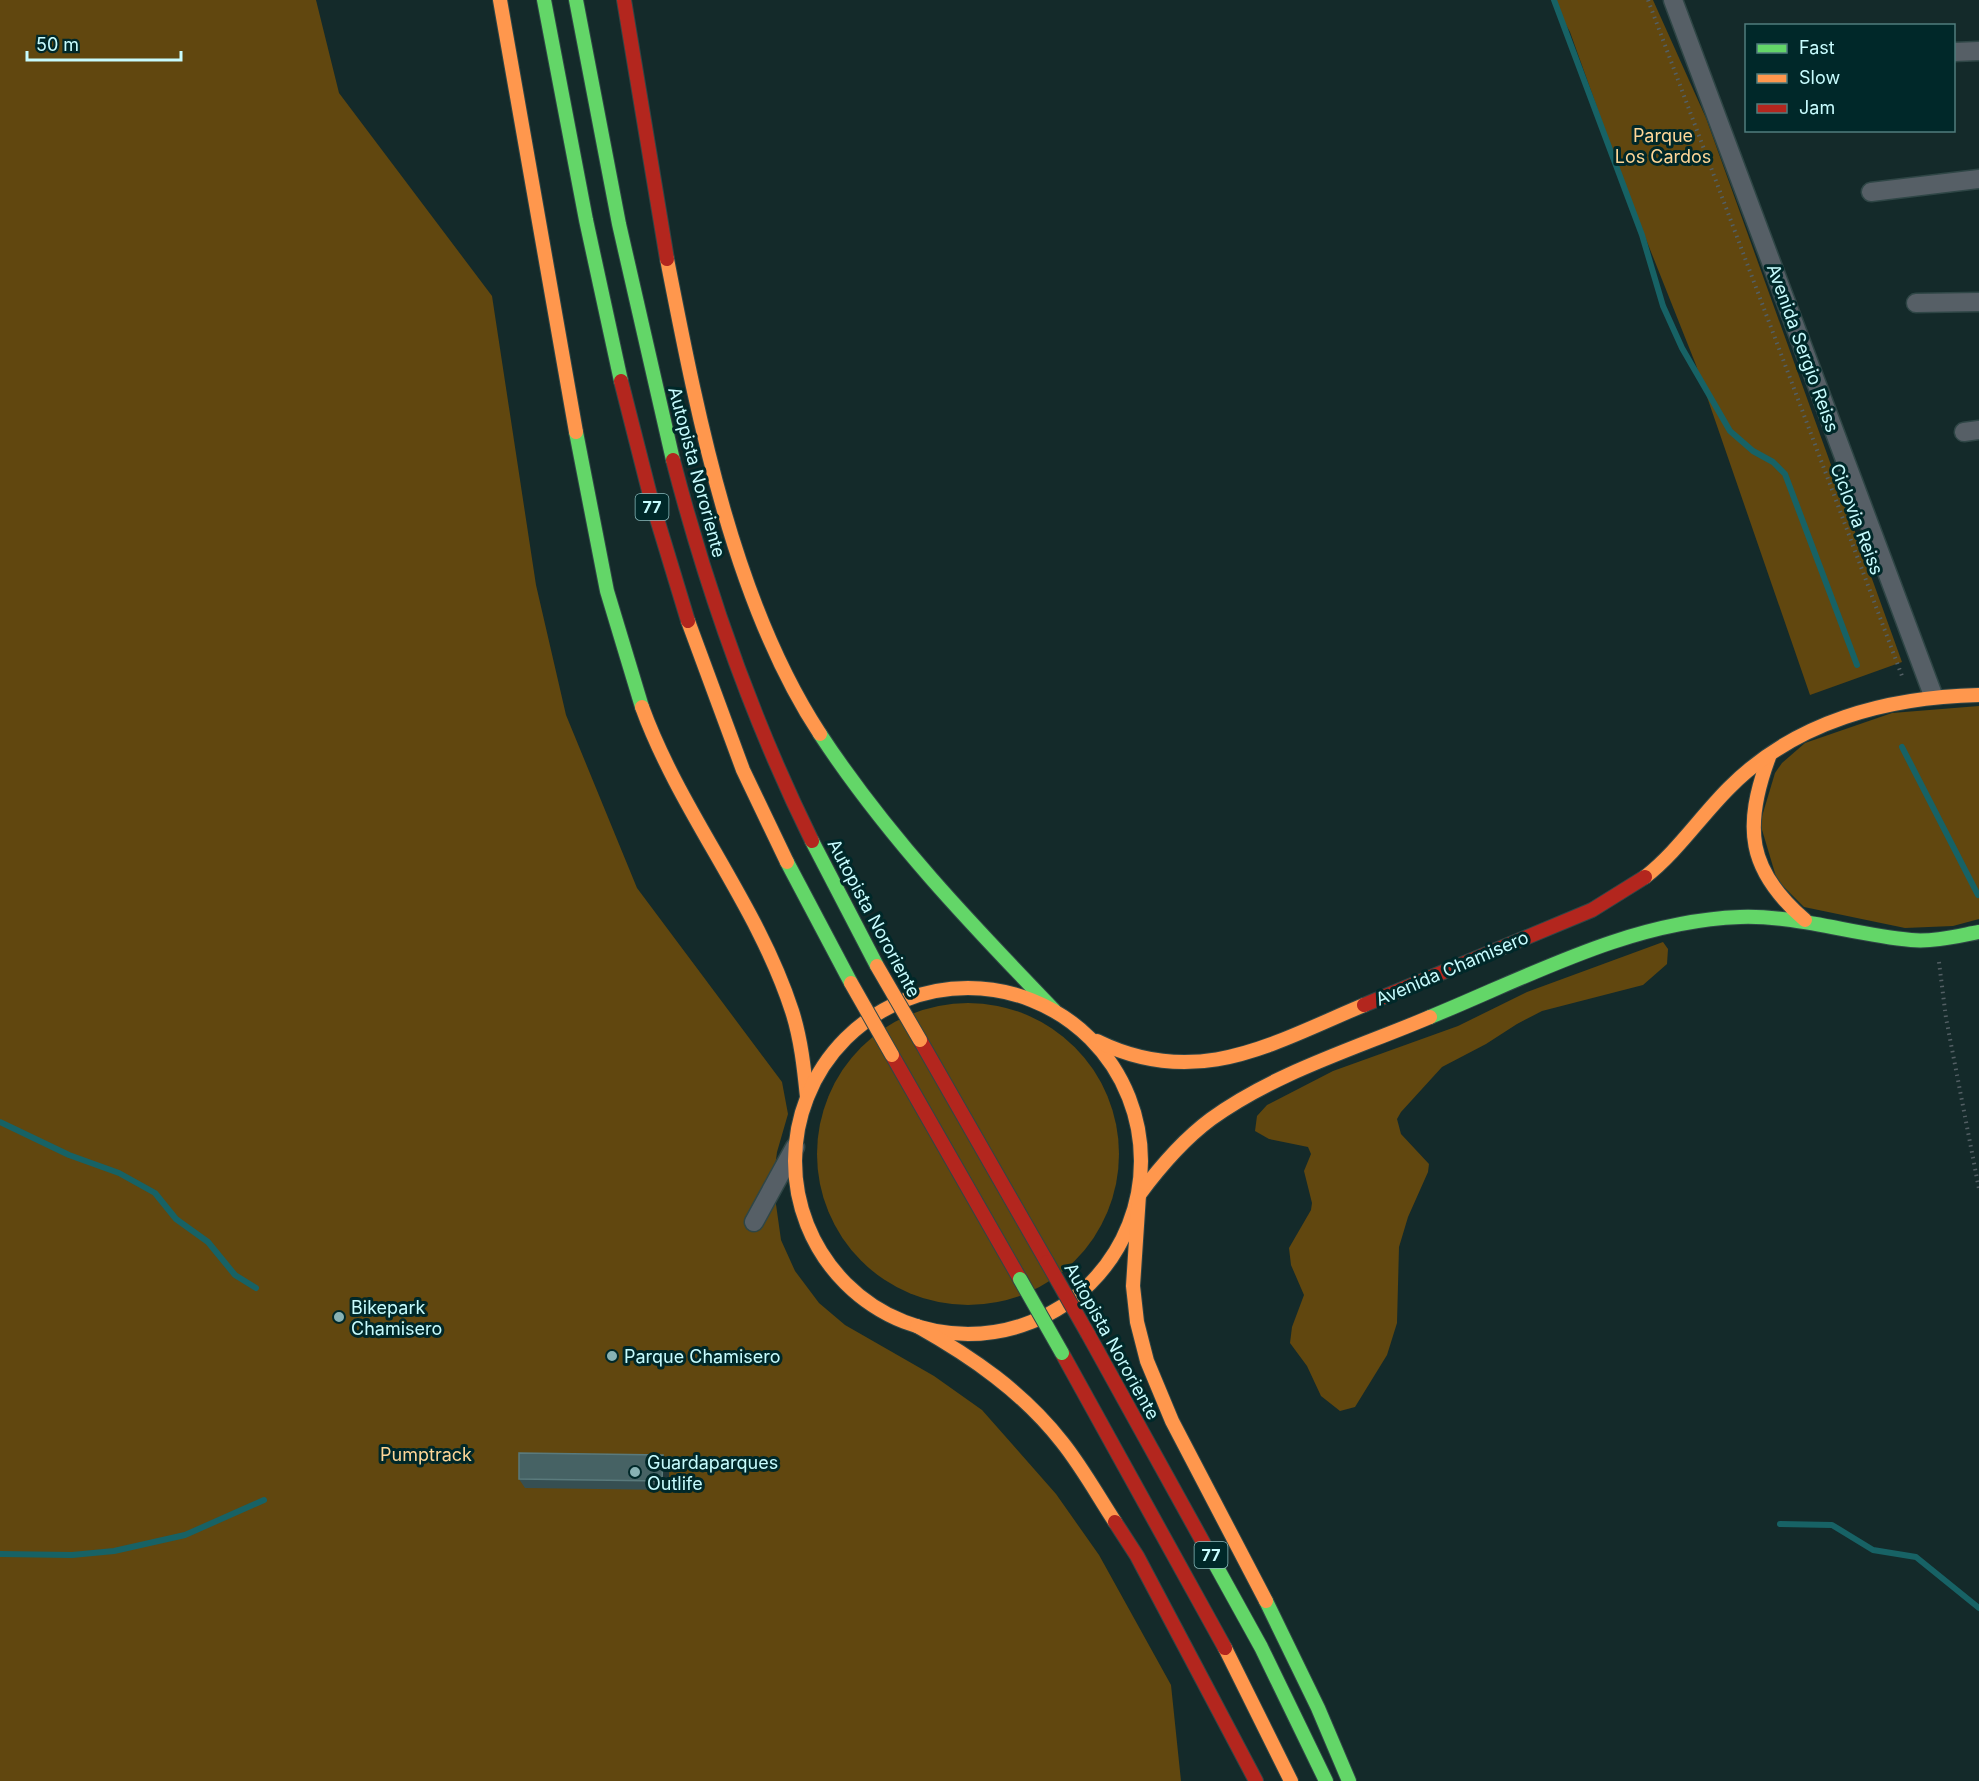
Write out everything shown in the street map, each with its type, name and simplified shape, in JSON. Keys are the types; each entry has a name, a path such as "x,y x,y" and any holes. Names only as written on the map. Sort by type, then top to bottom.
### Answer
{"main road":[{"path":"500,0 593,526 612,613 640,705 658,747 687,809 765,947 786,993 803,1052 807,1097"},
{"name":"77","path":"544,0 615,358 665,551 695,643 743,769 788,866 851,983 1062,1353 1216,1630 1291,1781"},
{"name":"Autopista Nororiente","path":"576,0 645,348 671,458 729,647 767,743 817,852 878,966 1088,1334 1261,1647 1326,1781"},
{"path":"624,0 657,218 686,355 716,484 759,611 815,726 867,802 933,884 1054,1010 1089,1036 1119,1074 1134,1109 1141,1138 1142,1167 1133,1246 1134,1292 1140,1339 1149,1366 1178,1431 1316,1699 1349,1781"},
{"name":"Avenida Chamisero","path":"1089,1036 1114,1051 1171,1064 1216,1062 1266,1046 1611,901 1658,869 1736,781 1803,734 1838,717 1876,705 1933,695 1979,695"},
{"path":"1768,757 1754,797 1751,826 1754,846 1765,876 1776,893 1805,920"},
{"name":"Avenida Chamisero","path":"1139,1196 1157,1171 1210,1120 1264,1086 1591,950 1654,928 1687,921 1742,917 1805,920 1873,935 1913,940 1945,939 1979,932"},
{"path":"1054,1010 1030,999 977,988 924,994 874,1015 853,1031 829,1058 807,1097 795,1147 799,1199 806,1224 833,1269 851,1288 876,1308 917,1326 966,1353 1007,1384 1035,1412 1079,1465 1152,1583 1256,1781"},
{"path":"917,1326 941,1332 989,1333 1035,1321 1057,1310 1089,1285 1110,1261 1122,1241 1139,1196"}],"street":[{"name":"Avenida Sergio Reiss","path":"1673,0 1933,695"},
{"path":"1955,52 1979,51"},
{"path":"1871,192 1979,179"},
{"path":"1916,303 1979,302"},
{"path":"754,1222 795,1147"}],"path":[{"name":"Ciclovia Reiss","path":"1648,0 1902,676"},
{"path":"1941,976 1946,1018 1979,1189"}],"green space":[{"name":"Pumptrack","path":"0,0 316,0 339,93 492,296 536,585 566,715 637,888 782,1082 788,1114 777,1152 773,1183 781,1240 795,1271 819,1303 845,1325 934,1376 982,1410 1056,1494 1099,1555 1171,1685 1181,1781 0,1781"},
{"name":"Parque Los Cardos","path":"1552,0 1653,0 1706,118 1902,662 1810,695 1696,365 1628,194 1570,32"},
{"path":"1979,706 1979,919 1953,926 1905,928 1804,907 1777,880 1760,823 1775,773 1782,763 1805,743 1892,713"},
{"path":"1663,942 1668,949 1667,964 1643,985 1542,1011 1517,1024 1486,1044 1442,1067 1401,1112 1397,1119 1401,1134 1429,1164 1428,1172 1408,1217 1399,1247 1397,1323 1387,1355 1355,1407 1340,1411 1321,1396 1307,1366 1290,1343 1292,1327 1304,1295 1291,1265 1289,1248 1311,1210 1312,1203 1304,1171 1311,1154 1308,1147 1269,1139 1255,1131 1257,1116 1267,1105 1333,1071 1458,1026 1527,992"},
{"path":"968,1003 997,1006 1026,1015 1052,1029 1074,1048 1093,1070 1107,1096 1116,1125 1119,1154 1116,1183 1107,1212 1093,1238 1074,1260 1052,1279 1026,1293 997,1302 968,1305 939,1302 910,1293 884,1279 862,1260 843,1238 829,1212 820,1183 817,1154 820,1125 829,1096 843,1070 862,1048 884,1029 910,1015 939,1006"}],"building":[{"path":"519,1453 663,1455 662,1481 519,1479"}],"waterway":[{"path":"1554,0 1642,235 1663,306 1682,348 1730,431 1753,451 1773,462 1785,474 1857,665"},
{"path":"1902,747 1978,895"},
{"path":"0,1122 69,1155 119,1173 155,1193 176,1219 208,1242 235,1275 256,1288"},
{"path":"0,1554 72,1555 114,1551 185,1535 264,1500"},
{"path":"1780,1524 1832,1525 1873,1550 1916,1557 1979,1608"}],"traffic: fast":[{"path":"544,0 586,220 621,381"},
{"path":"576,0 619,224 673,460"},
{"path":"576,432 607,591 642,707"},
{"path":"820,734 901,843 991,945 1054,1010"},
{"path":"812,841 877,966"},
{"path":"787,862 851,983"},
{"path":"1430,1017 1581,953 1659,929 1699,921 1762,917 1920,940 1979,932"},
{"path":"1020,1279 1062,1353"},
{"path":"1209,1553 1261,1647 1326,1781"},
{"path":"1266,1601 1318,1708 1349,1781"}],"traffic: slow":[{"path":"500,0 576,432"},
{"path":"667,259 706,442 741,566 764,626 790,682 820,734"},
{"path":"688,621 743,770 787,862"},
{"path":"1645,877 1668,857 1729,788 1783,745 1845,717 1877,708 1911,701 1979,695"},
{"path":"642,707 677,784 759,933 777,971 798,1032 807,1097"},
{"path":"1769,757 1756,805 1754,826 1756,846 1761,865 1771,883 1786,902 1805,920"},
{"path":"877,966 920,1040"},
{"path":"851,983 892,1055"},
{"path":"968,988 1002,991 1050,1008 1078,1027 1102,1051 1121,1079 1134,1111 1141,1161 1138,1195 1121,1243 1102,1271 1078,1295 1050,1314 1018,1327 968,1334 934,1331 886,1314 858,1295 834,1271 815,1243 802,1211 795,1161 798,1127 815,1079 834,1051 858,1027 886,1008 918,995 968,988"},
{"path":"1097,1041 1133,1055 1168,1062 1201,1061 1233,1056 1265,1046 1364,1005"},
{"path":"1139,1195 1163,1164 1191,1136 1236,1102 1290,1074 1430,1017"},
{"path":"1139,1195 1133,1286 1137,1322 1147,1361 1172,1421 1266,1601"},
{"path":"917,1326 977,1363 1031,1407 1083,1471 1115,1522"},
{"path":"1225,1648 1291,1781"}],"traffic: jam":[{"path":"624,0 667,259"},
{"path":"621,381 651,499 688,621"},
{"path":"673,460 701,558 733,654 770,748 812,841"},
{"path":"1364,1005 1592,910 1645,877"},
{"path":"920,1040 1047,1262"},
{"path":"892,1055 1020,1279"},
{"path":"1047,1262 1088,1334"},
{"path":"1088,1334 1209,1553"},
{"path":"1062,1353 1225,1648"},
{"path":"1115,1522 1137,1556 1256,1781"}],"place":[{"name":"Bikepark Chamisero","path":"339,1317"},
{"name":"Parque Chamisero","path":"612,1356"},
{"name":"Guardaparques Outlife","path":"635,1472"}]}
